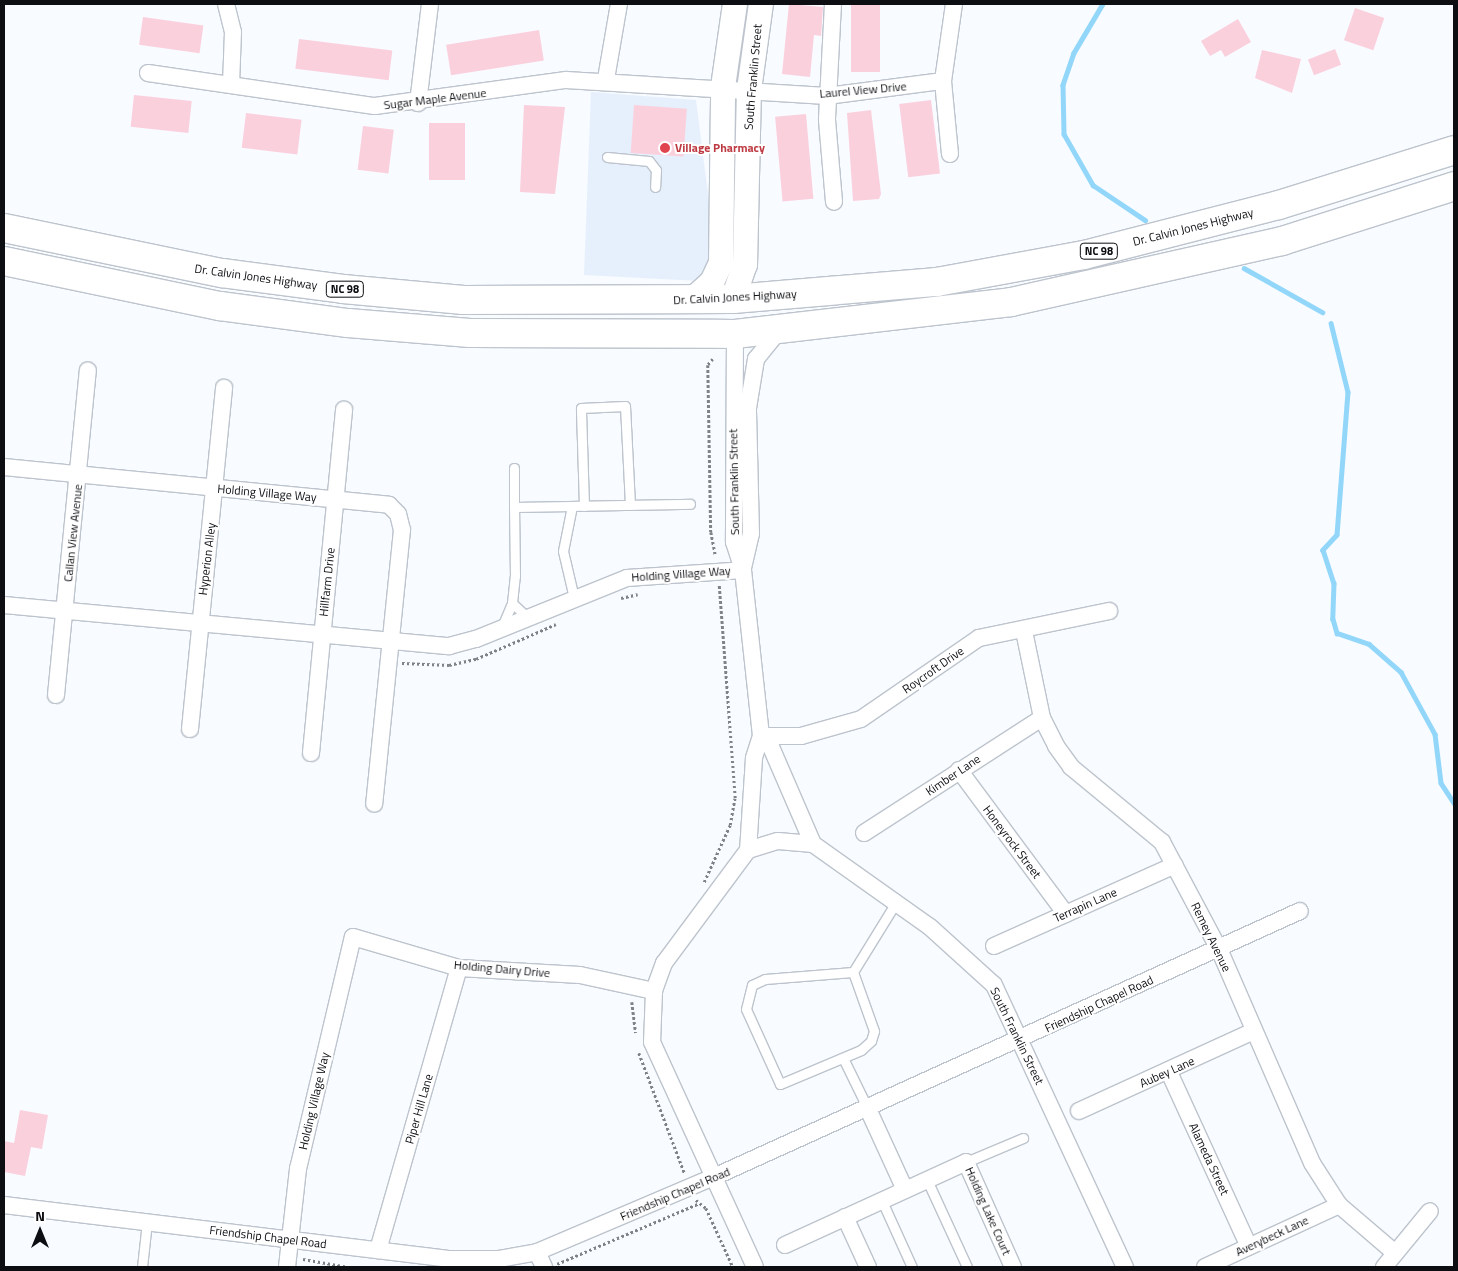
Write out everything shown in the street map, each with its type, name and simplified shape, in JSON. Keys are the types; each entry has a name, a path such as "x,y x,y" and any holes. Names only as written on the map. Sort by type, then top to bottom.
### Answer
{"highway":[{"name":"Dr. Calvin Jones Highway","path":"4,228 222,273 463,300 733,299 914,284 1084,254 1343,185 1454,150"},
{"path":"1165,268 1195,251 1331,207 1345,197 1343,185"},
{"name":"NC 98","path":"4,261 220,306 470,333 734,334 779,331 1011,302 1282,242 1454,186"},
{"path":"734,334 757,319 782,311 875,300 914,284"},
{"path":"220,306 221,294 234,289 435,307 463,300"},
{"path":"577,333 589,320 675,316 713,310 733,299"}],"street":[{"path":"226,4 233,32 231,84"},
{"path":"418,103 430,4"},
{"path":"606,79 619,4"},
{"name":"South Franklin Street","path":"692,300 712,282 721,263 723,87 735,4"},
{"name":"South Franklin Street","path":"733,299 745,266 749,90 761,4"},
{"path":"833,4 827,96 834,202"},
{"path":"950,154 943,81 954,4"},
{"name":"Sugar Maple Avenue","path":"148,73 375,106 418,103 566,80 606,79 723,87"},
{"name":"Laurel View Drive","path":"723,87 827,96 943,81"},
{"name":"South Franklin Street","path":"742,570 750,534 748,408 756,359 779,331"},
{"name":"South Franklin Street","path":"734,334 734,542 742,570 761,736 754,758 748,850"},
{"name":"Callan View Avenue","path":"56,695 66,611 88,371"},
{"name":"Hyperion Alley","path":"190,730 224,388"},
{"name":"Hillfarm Drive","path":"311,753 344,410"},
{"name":"Holding Village Way","path":"4,467 389,505 398,514 402,530 392,643 374,804"},
{"name":"Holding Village Way","path":"4,605 392,643 449,646 501,629 627,578 742,570"},
{"name":"Roycroft Drive","path":"761,736 801,736 861,719 979,638 1110,611"},
{"name":"Remey Avenue","path":"1024,630 1042,718 1071,767 1162,842 1218,949 1312,1163 1339,1205 1395,1253"},
{"name":"Kimber Lane","path":"864,833 1042,718"},
{"name":"South Franklin Street","path":"761,736 771,747 813,844 930,927 994,984 1125,1267"},
{"name":"Honeyrock Street","path":"959,770 1066,914"},
{"path":"755,1267 716,1176 652,1042 654,991 664,963 748,850 778,841 813,844"},
{"name":"Terrapin Lane","path":"994,946 1175,866"},
{"name":"Friendship Chapel Road","path":"4,1205 456,1259 499,1259 537,1252 868,1109 1300,912"},
{"name":"Holding Village Way","path":"287,1267 298,1169 353,937"},
{"name":"Holding Dairy Drive","path":"353,937 459,968 580,975 654,991"},
{"name":"Piper Hill Lane","path":"378,1250 459,968"},
{"name":"Aubey Lane","path":"1080,1111 1254,1032"},
{"name":"Alameda Street","path":"1169,1072 1250,1246"},
{"path":"868,1109 905,1190"},
{"name":"Holding Lake Court","path":"785,1245 966,1162 1014,1267"},
{"name":"Averybeck Lane","path":"1205,1267 1339,1205"},
{"path":"1384,1267 1430,1211"},
{"path":"845,1217 868,1267"},
{"path":"537,1252 548,1266"}],"lane":[{"path":"607,157 649,161 656,170 655,187"},
{"path":"584,506 581,408 625,406 630,506"},
{"path":"501,629 512,603 514,468"},
{"path":"514,507 690,504"},
{"path":"572,506 564,551 574,598"},
{"path":"512,603 528,618"},
{"path":"852,972 895,904"},
{"path":"852,972 874,1031 860,1050 780,1084 746,1009 746,996 752,985 765,979 852,972"},
{"path":"843,1058 868,1109"},
{"path":"966,1162 1023,1138"},
{"path":"927,1180 967,1267"},
{"path":"882,1201 912,1267"},
{"path":"142,1267 147,1222"}],"path":[{"path":"713,359 708,365 711,532 716,552"},
{"path":"702,886 730,825 735,791 719,585 712,585"},
{"path":"617,599 642,593"},
{"path":"400,663 449,665 476,659 564,620"},
{"path":"632,1002 637,1042"},
{"path":"638,1049 685,1166 686,1180"},
{"path":"694,1198 698,1204 706,1208 733,1267"},
{"path":"548,1266 698,1204"},
{"path":"300,1267 301,1258 348,1267"}],"shaded area":[{"path":"591,92 696,100 719,282 584,275"}],"building":[{"path":"789,4 823,7 821,36 814,35 810,77 782,74"},
{"path":"851,4 880,4 880,72 851,72"},
{"path":"1355,8 1384,18 1373,50 1344,40"},
{"path":"143,17 203,25 200,53 139,45"},
{"path":"1238,19 1251,42 1225,57 1221,50 1210,56 1201,41"},
{"path":"539,30 544,61 451,75 446,45"},
{"path":"299,39 392,50 389,80 295,69"},
{"path":"1335,49 1341,65 1314,75 1308,59"},
{"path":"1262,50 1301,59 1292,93 1255,78"},
{"path":"134,95 192,101 188,133 131,127"},
{"path":"931,100 940,173 908,177 899,104"},
{"path":"524,105 565,107 555,194 520,192"},
{"path":"634,105 687,109 684,157 631,153"},
{"path":"871,110 881,194 879,199 853,201 847,113"},
{"path":"246,113 302,120 297,155 242,148"},
{"path":"806,114 813,199 783,201 775,117"},
{"path":"429,123 465,123 465,180 429,180"},
{"path":"363,126 394,130 388,173 358,170"},
{"path":"20,1110 48,1115 42,1149 31,1147 25,1176 4,1172 4,1141 14,1143"}],"waterway":[{"path":"1103,4 1074,53 1063,85 1064,134 1093,185 1145,220"},
{"path":"1244,268 1322,312"},
{"path":"1331,323 1348,392 1337,535 1323,550 1334,583 1333,619 1337,633 1369,644 1401,672 1435,734 1441,783 1454,803"}],"place":[{"name":"Village Pharmacy","path":"665,148"}]}
